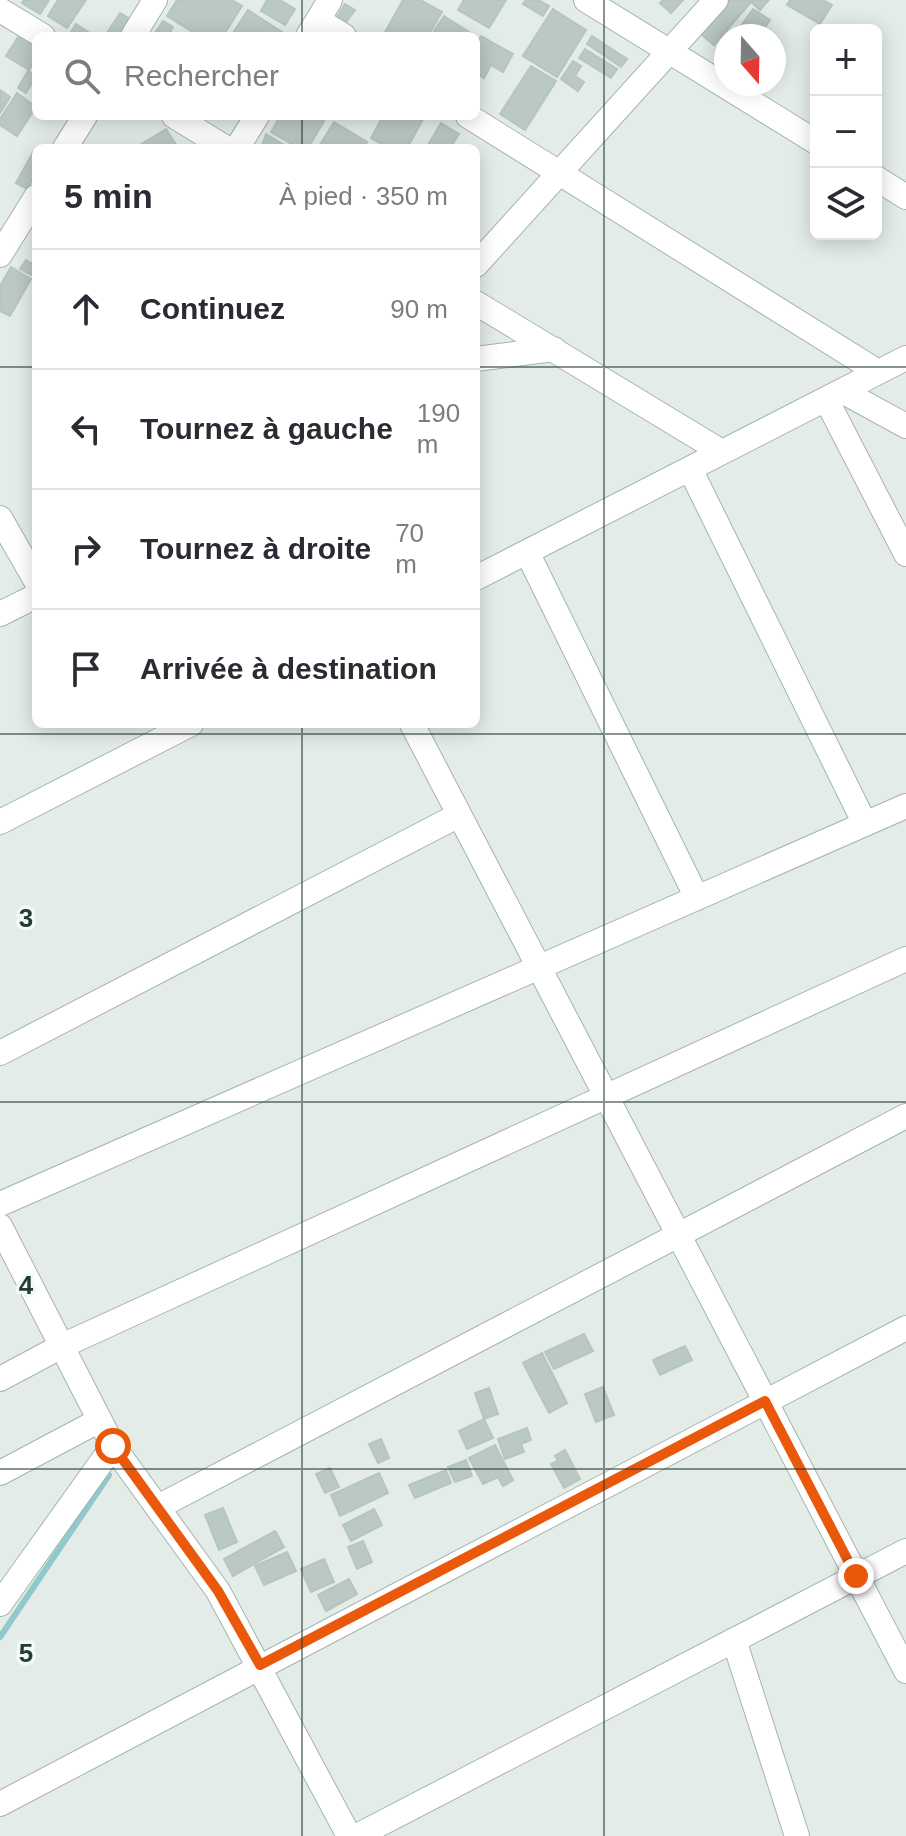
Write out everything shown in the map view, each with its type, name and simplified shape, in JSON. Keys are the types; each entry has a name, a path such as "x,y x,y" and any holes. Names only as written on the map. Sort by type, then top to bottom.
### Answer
{"street":[{"path":"135,32 155,0"},
{"path":"586,0 810,138"},
{"path":"480,261 716,0"},
{"path":"0,10 36,32"},
{"path":"319,19 338,32"},
{"path":"68,144 82,120"},
{"path":"180,120 220,144"},
{"path":"240,144 254,120"},
{"path":"474,120 878,372"},
{"path":"882,182 906,197"},
{"path":"0,255 32,208"},
{"path":"480,305 722,452"},
{"path":"480,358 554,349"},
{"path":"480,576 906,358"},
{"path":"834,395 906,426"},
{"path":"834,395 906,554"},
{"path":"690,469 865,824"},
{"path":"0,518 32,574"},
{"path":"527,552 697,898"},
{"path":"0,614 32,598"},
{"path":"0,822 183,728"},
{"path":"414,728 906,1671"},
{"path":"0,1204 906,806"},
{"path":"0,1053 459,815"},
{"path":"0,1379 62,1346 906,959"},
{"path":"158,1507 906,1116"},
{"path":"0,1226 113,1446 218,1591 349,1836"},
{"path":"0,1804 906,1328"},
{"path":"0,1473 100,1420"},
{"path":"0,1604 113,1446"},
{"path":"357,1836 906,1551"},
{"path":"734,1640 797,1836"}],"building":[{"path":"24,0 49,0 40,14 22,3"},
{"path":"58,0 86,0 67,28 48,16"},
{"path":"177,0 232,0 242,6 226,32 193,32 167,16"},
{"path":"267,0 280,0 295,9 285,25 261,11"},
{"path":"403,0 420,0 442,12 430,32 385,32"},
{"path":"464,0 506,0 489,28 458,10"},
{"path":"526,0 538,0 549,6 543,16 523,4"},
{"path":"663,0 683,0 671,13 660,3"},
{"path":"724,0 768,1 760,10 751,2 732,24 714,24 714,45 697,31"},
{"path":"790,0 823,0 832,5 820,24 787,5"},
{"path":"345,4 355,10 345,24 336,18"},
{"path":"553,9 586,30 557,77 523,56"},
{"path":"753,9 770,20 767,24 742,24"},
{"path":"248,10 282,32 234,32"},
{"path":"120,13 130,19 121,32 108,32"},
{"path":"444,16 469,32 436,32"},
{"path":"163,21 173,27 170,32 156,32"},
{"path":"76,24 88,32 71,32"},
{"path":"592,36 627,59 621,67 587,44"},
{"path":"18,37 32,46 32,65 29,70 6,56"},
{"path":"480,38 513,54 503,72 491,65 484,78 480,76"},
{"path":"585,49 617,69 611,78 579,58"},
{"path":"573,61 581,66 575,76 584,82 578,91 561,79"},
{"path":"531,66 556,81 525,130 500,114"},
{"path":"28,71 32,74 32,83 26,93 18,88"},
{"path":"0,90 10,97 0,113"},
{"path":"17,93 32,104 32,113 17,136 0,125 0,119"},
{"path":"278,120 324,121 310,144 292,144 271,132"},
{"path":"381,120 423,120 409,144 382,144 371,138"},
{"path":"334,122 367,142 366,144 320,144"},
{"path":"441,123 459,134 453,144 429,144"},
{"path":"166,129 175,144 142,144"},
{"path":"266,134 282,144 262,144"},
{"path":"32,154 32,180 27,189 16,183"},
{"path":"26,260 32,264 31,275 20,269"},
{"path":"11,267 31,279 10,316 0,311 0,286"},
{"path":"584,1334 593,1351 554,1369 545,1352"},
{"path":"685,1346 692,1360 660,1375 653,1360"},
{"path":"542,1353 567,1403 549,1413 523,1363"},
{"path":"603,1387 614,1415 596,1422 585,1394"},
{"path":"489,1388 498,1414 484,1419 475,1393"},
{"path":"484,1419 493,1438 467,1449 459,1431"},
{"path":"527,1428 531,1440 521,1444 524,1452 505,1459 498,1439"},
{"path":"381,1439 389,1458 378,1463 369,1444"},
{"path":"495,1445 513,1480 503,1486 498,1477 483,1484 469,1458"},
{"path":"565,1450 580,1479 564,1488 551,1464 558,1461 555,1456"},
{"path":"466,1460 472,1476 455,1482 448,1467"},
{"path":"330,1468 339,1487 325,1493 316,1474"},
{"path":"446,1470 451,1483 415,1498 409,1485"},
{"path":"379,1473 388,1493 340,1516 331,1495"},
{"path":"223,1508 237,1542 219,1550 205,1515"},
{"path":"374,1509 382,1525 351,1541 343,1525"},
{"path":"275,1531 284,1547 233,1576 224,1559"},
{"path":"363,1541 372,1562 357,1569 348,1547"},
{"path":"287,1552 296,1571 264,1585 255,1566"},
{"path":"324,1559 334,1582 311,1592 301,1569"},
{"path":"349,1579 357,1594 326,1611 318,1595"}],"waterway":[{"path":"0,1637 109,1475"}],"route":[{"path":"113,1446 218,1591 260,1665 765,1401 856,1576"}]}
